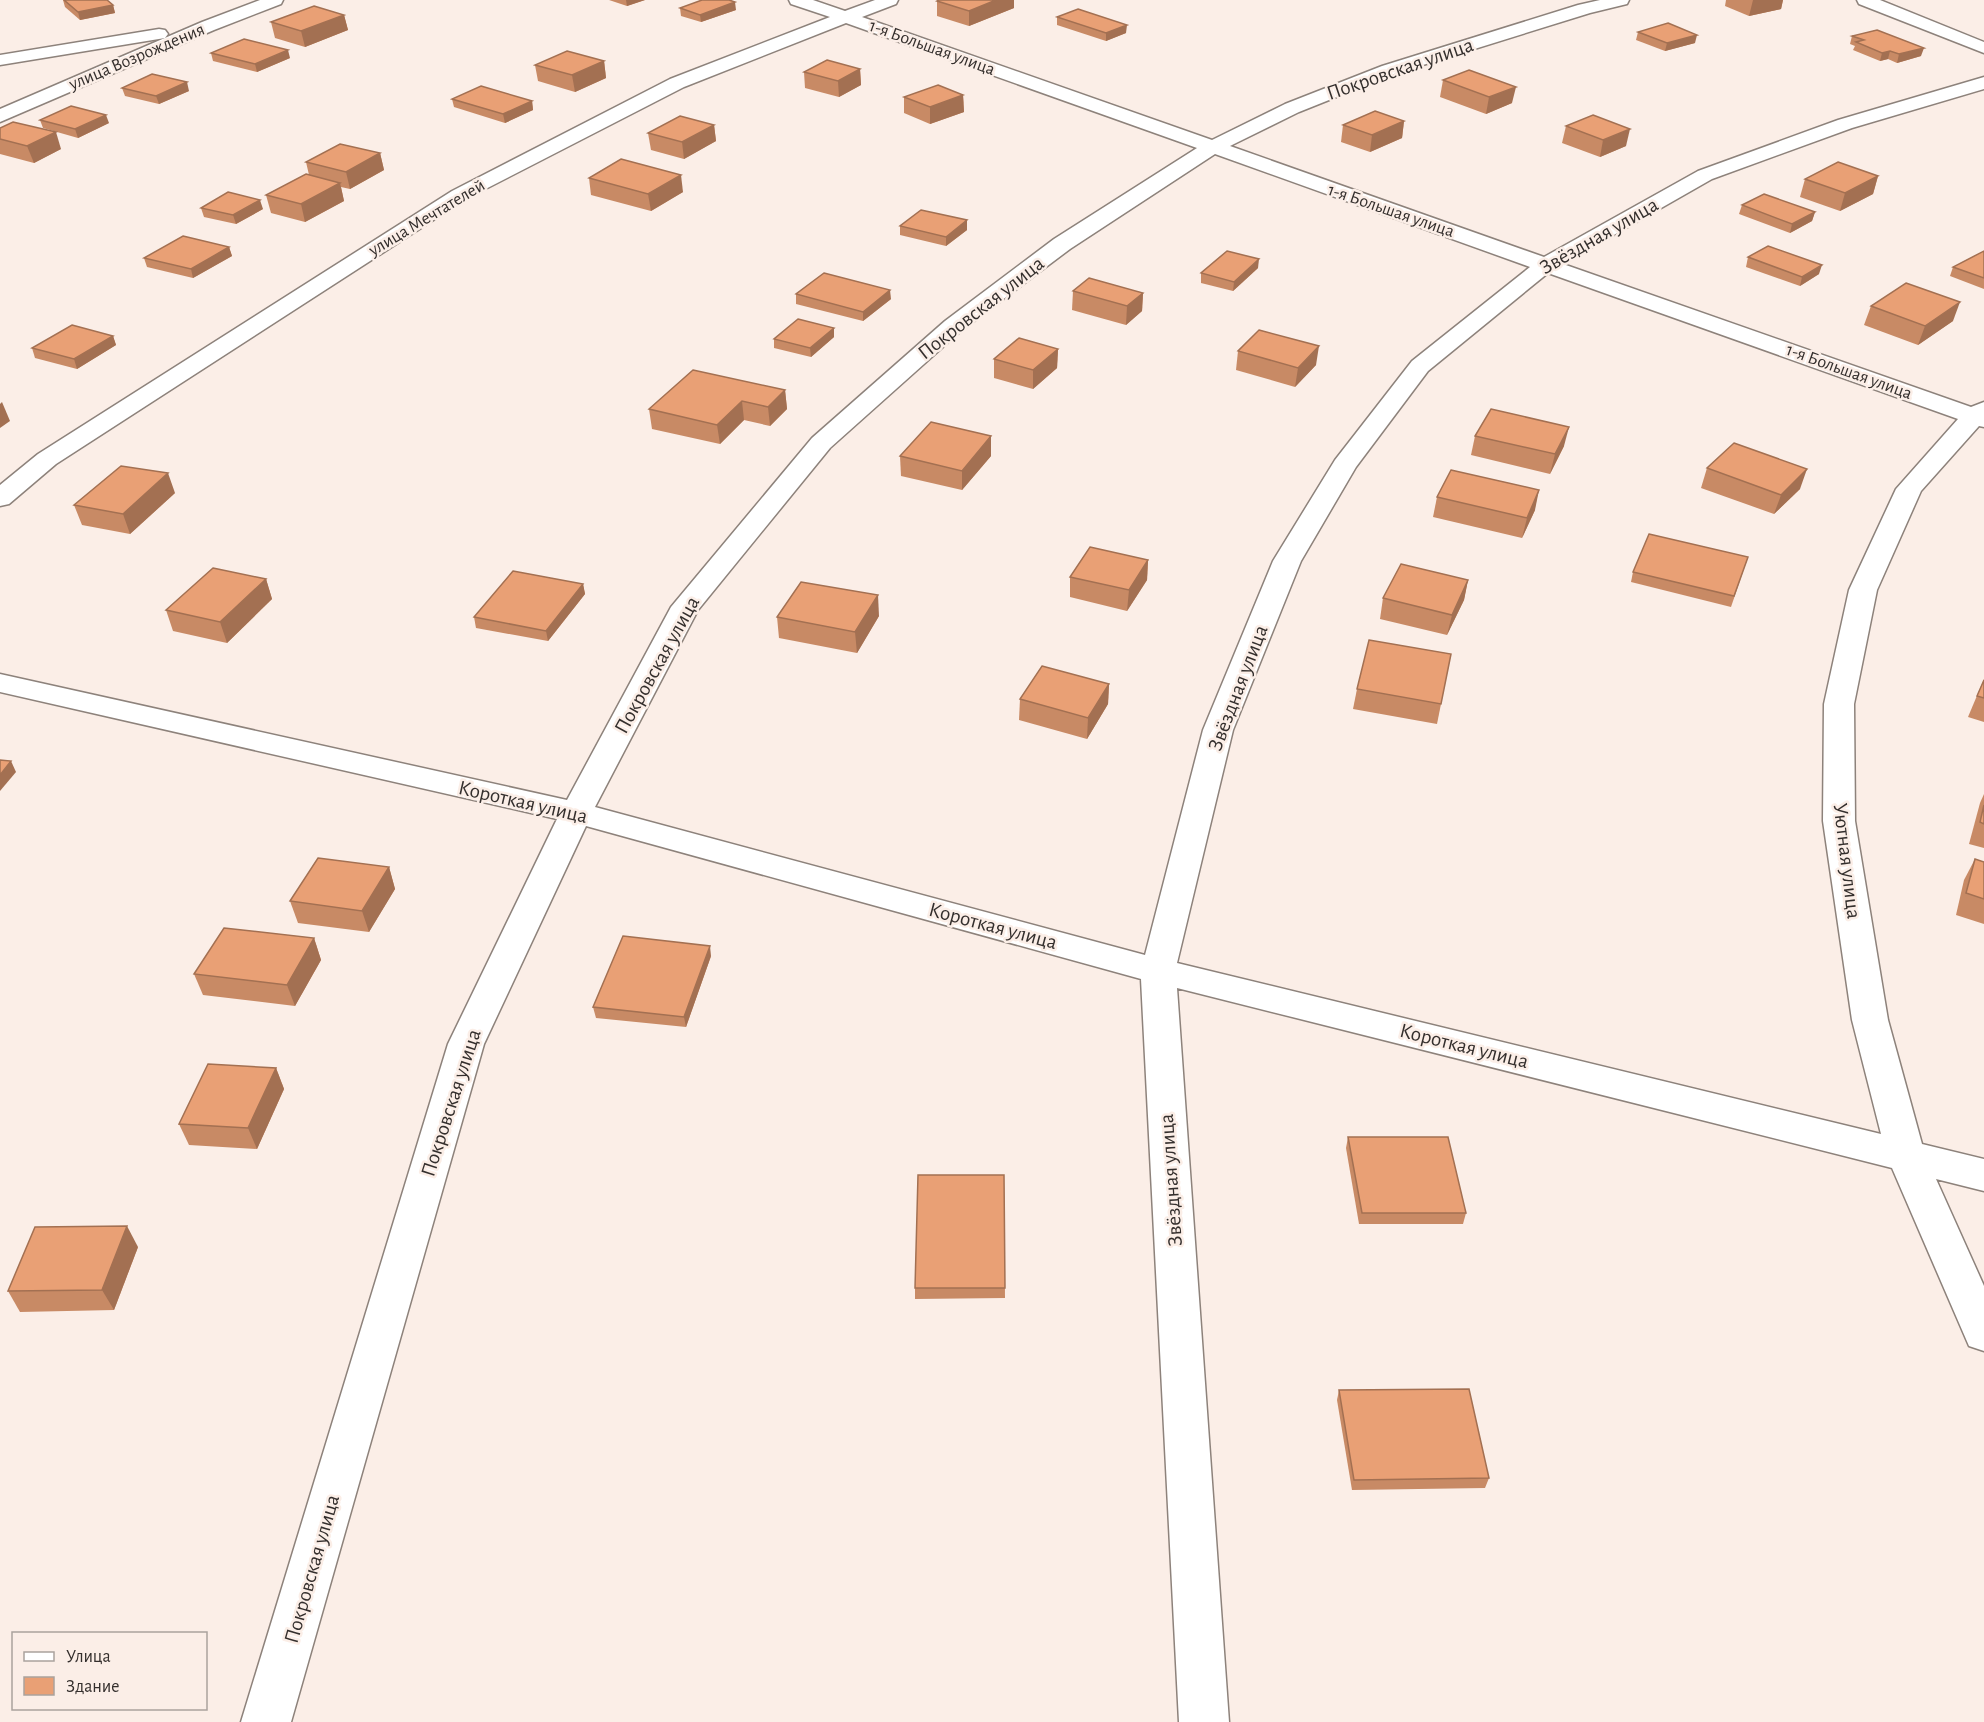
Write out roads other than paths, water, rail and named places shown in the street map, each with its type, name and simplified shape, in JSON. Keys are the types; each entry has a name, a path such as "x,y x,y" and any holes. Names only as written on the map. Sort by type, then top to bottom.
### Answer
{"street":[{"name":"улица Возрождения","path":"0,116 208,26 275,0"},
{"name":"1-я Большая улица","path":"797,0 1211,148 1981,415"},
{"name":"улица Мечтателей","path":"0,498 47,459 459,195 677,83 890,0"},
{"name":"Покровская улица","path":"266,1722 466,1044 576,813 685,607 821,443 953,326 1062,244 1211,148 1292,108 1388,70 1584,9 1621,0"},
{"path":"1865,0 1984,48"},
{"path":"0,60 208,26"},
{"name":"Звёздная улица","path":"1204,1722 1158,971 1218,730 1287,561 1344,465 1420,366 1545,264 1705,175 1845,124 1984,83"},
{"name":"Уютная улица","path":"1981,415 1910,489 1863,590 1839,704 1839,821 1870,1020 1906,1155 1984,1333"},
{"name":"Короткая улица","path":"0,683 576,813 1158,971 1984,1175"}]}
